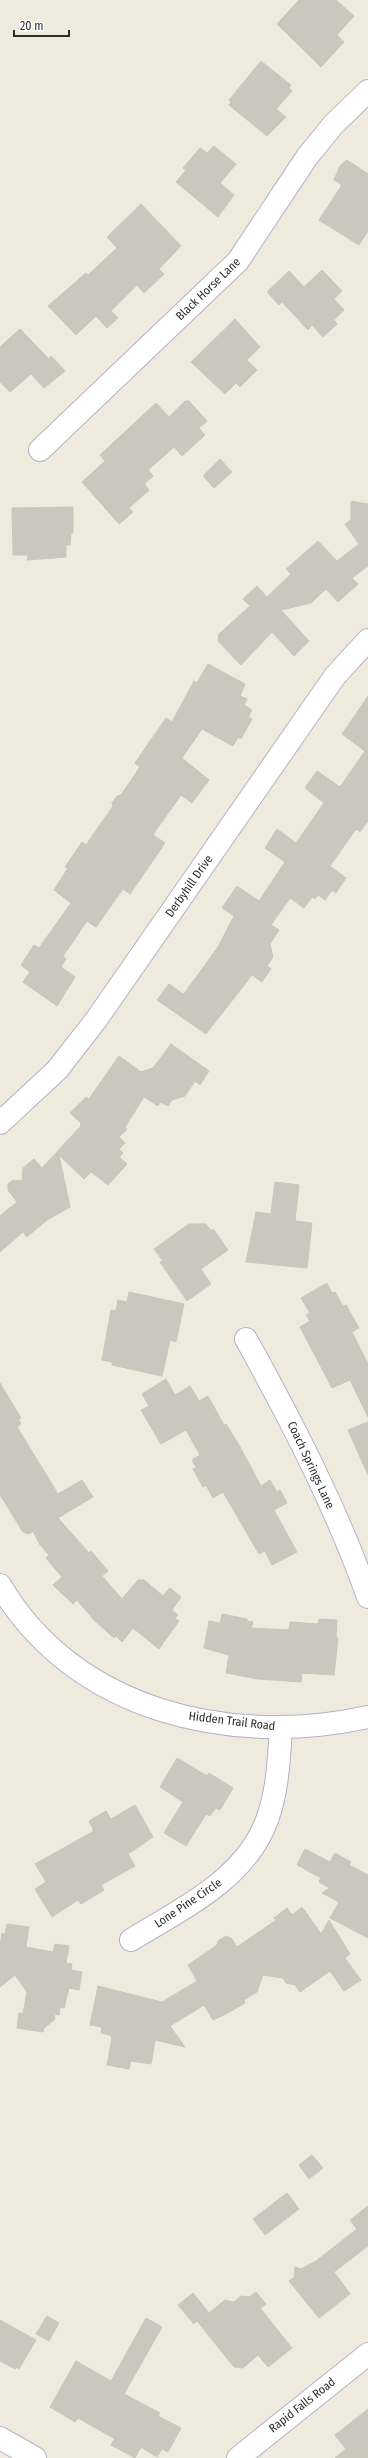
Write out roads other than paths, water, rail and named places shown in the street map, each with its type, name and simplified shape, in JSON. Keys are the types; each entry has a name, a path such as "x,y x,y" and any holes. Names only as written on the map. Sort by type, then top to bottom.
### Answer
{"street":[{"name":"Black Horse Lane","path":"40,450 238,261 307,157 333,124 368,91"},
{"name":"Derbyhill Drive","path":"0,1123 56,1070 96,1020 335,676 368,640"},
{"name":"Coach Springs Lane","path":"246,1339 300,1437 355,1560 368,1597"},
{"name":"Hidden Trail Road","path":"0,1585 32,1628 58,1655 103,1685 156,1709 194,1718 281,1727 341,1723 368,1717"},
{"name":"Lone Pine Circle","path":"131,1940 210,1892 235,1869 252,1848 267,1821 274,1792 281,1727"},
{"name":"Rapid Falls Road","path":"238,2458 368,2354"},
{"path":"0,2438 23,2455"}]}
